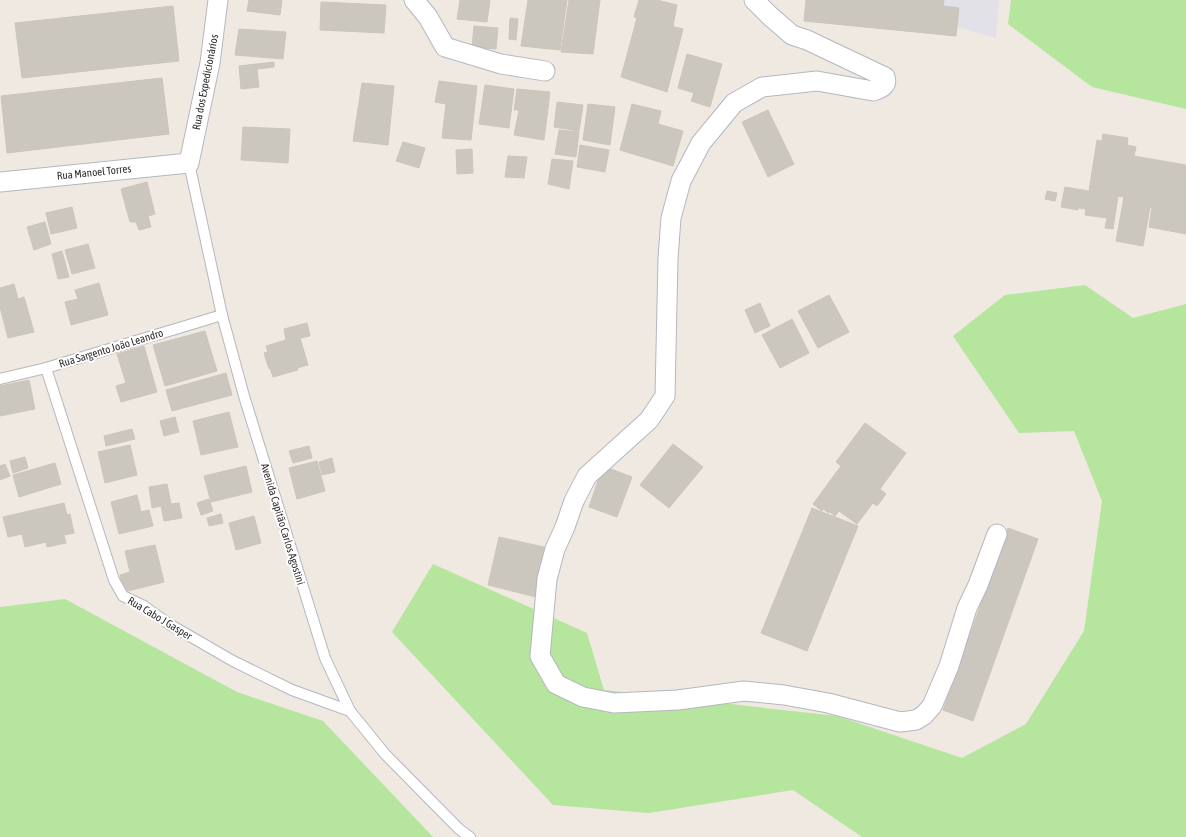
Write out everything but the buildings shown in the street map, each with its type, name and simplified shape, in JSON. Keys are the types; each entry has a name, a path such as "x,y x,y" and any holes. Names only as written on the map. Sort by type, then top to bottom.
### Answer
{"street":[{"name":"Rua dos Expedicionários","path":"189,162 210,63 218,0"},
{"path":"414,0 428,17 445,47 501,64 545,71"},
{"path":"754,0 792,35 807,40 886,77 887,81 880,89 873,91 817,80 762,87 734,103 701,143 681,181 671,218 668,258 665,396 649,420 587,476 574,501 565,527 555,549 547,579 540,656 556,684 583,697 614,703 678,700 744,691 784,694 828,703 900,722 916,720 924,715 932,706 949,666 967,608 978,585 997,534"},
{"name":"Rua Manoel Torres","path":"0,182 189,162"}],"lane":[{"name":"Avenida Capitão Carlos Agostini","path":"189,162 222,315 244,396 325,658 350,711 385,754 459,829 470,837"},
{"name":"Rua Sargento João Leandro","path":"0,379 46,368 222,315"},
{"name":"Rua Cabo J Gasper","path":"46,368 114,580 123,596 144,606 169,624 233,661 292,690 350,711"}],"shaded area":[{"path":"863,0 999,0 996,38"}],"green space":[{"path":"1011,0 1186,0 1186,109 1092,87 1008,24"},
{"path":"1085,285 1133,318 1186,304 1186,837 862,837 793,790 649,813 553,805 392,632 433,564 587,633 604,690 837,716 962,758 1026,724 1084,631 1102,501 1074,431 1019,433 953,336 1005,295"},
{"path":"65,599 237,692 323,721 433,837 0,837 0,607"}]}
